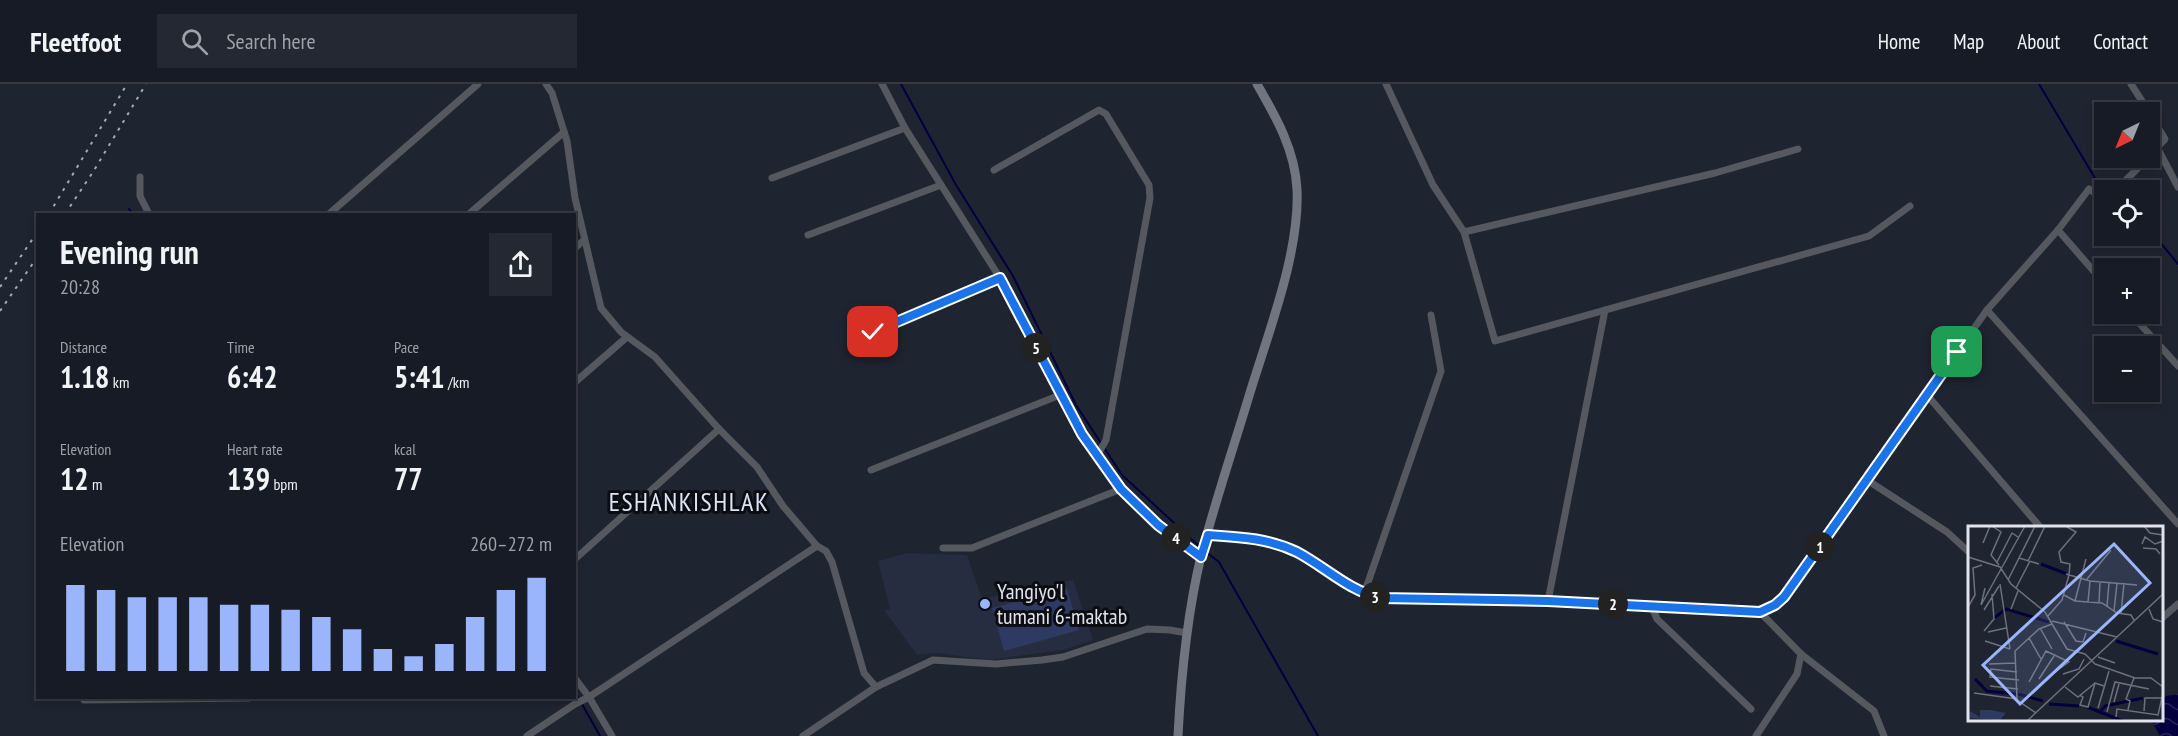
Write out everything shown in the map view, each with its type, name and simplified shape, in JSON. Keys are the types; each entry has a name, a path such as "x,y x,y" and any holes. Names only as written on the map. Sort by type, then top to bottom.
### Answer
{"main road":[{"path":"1178,736 1187,633 1201,557 1285,275 1296,219 1297,187 1290,149 1257,84"}],"street":[{"path":"330,213 478,84"},
{"path":"546,84 552,93 564,132 584,240 601,308 627,337 655,357 719,429 757,467 783,507 817,546 826,551 832,562 864,673 876,687"},
{"path":"882,84 905,128 1000,278 1082,434 1121,489 1158,525 1201,557"},
{"path":"1386,84 1433,185 1464,232 1495,341 1869,236 1911,206"},
{"path":"2132,84 2143,102"},
{"path":"994,170 1099,110 1106,114 1149,185 1150,198 1106,440 1097,456"},
{"path":"772,178 905,128"},
{"path":"2160,131 2165,139 2160,144"},
{"path":"469,213 564,132"},
{"path":"1464,232 1715,173 1798,149"},
{"path":"2160,153 2178,187"},
{"path":"2126,180 2137,168"},
{"path":"140,177 140,196 148,213"},
{"path":"808,235 941,185"},
{"path":"1206,538 1239,537 1274,542 1299,553 1364,594 1381,598 1548,601 1760,612 1775,605 1784,597 1987,310 2058,230 2089,189 2094,192"},
{"path":"2058,230 2094,271"},
{"path":"576,247 584,240"},
{"path":"873,332 1000,278"},
{"path":"1548,601 1605,310"},
{"path":"1987,310 2178,524"},
{"path":"1364,594 1442,371 1431,315"},
{"path":"2140,324 2178,366"},
{"path":"576,381 627,337"},
{"path":"871,470 1060,395"},
{"path":"1927,395 2039,526"},
{"path":"576,558 719,429"},
{"path":"1866,480 1947,532 1968,551"},
{"path":"943,548 972,548 1121,489"},
{"path":"527,736 573,701 589,697 817,546"},
{"path":"2163,617 2178,604"},
{"path":"1651,606 1657,619 1751,709"},
{"path":"1760,612 1800,654 1874,711 1884,736"},
{"path":"803,736 876,687 933,660 996,664 1042,660 1063,657 1148,629 1187,633"},
{"path":"1756,736 1797,674 1800,654"},
{"path":"576,680 612,736"},
{"path":"84,700 166,699"}],"shaded area":[{"name":"Yangiyo'l tumani 6-maktab","path":"907,553 967,555 982,599 1073,580 1093,640 1063,650 989,660 937,653 917,655 884,610 890,609 878,561"},
{"path":"1067,588 1079,630 1004,651 992,608"}],"water":[{"path":"2178,694 2178,736 2160,736 2152,721 2163,721 2163,699 2166,696"}],"waterway":[{"path":"901,84 956,185 1013,276 1076,405 1122,475 1199,546"},
{"path":"2039,84 2096,180"},
{"path":"129,209 132,213"},
{"path":"2160,242 2178,264"},
{"path":"1206,552 1219,562 1318,736"},
{"path":"576,694 600,736"}],"railway":[{"path":"50,213 127,84"},
{"path":"66,213 146,84"},
{"path":"0,287 36,234"},
{"path":"0,311 36,259"}],"place":[{"name":"Yangiyo'l tumani 6-maktab","path":"985,604"}],"district":[{"name":"ESHANKISHLAK","path":"689,502"}],"route":[{"path":"873,332 1000,278 1082,434 1121,489 1158,525 1201,557 1208,535 1261,539 1299,553 1364,594 1381,598 1548,601 1760,612 1775,605 1784,597 1957,352"}]}
